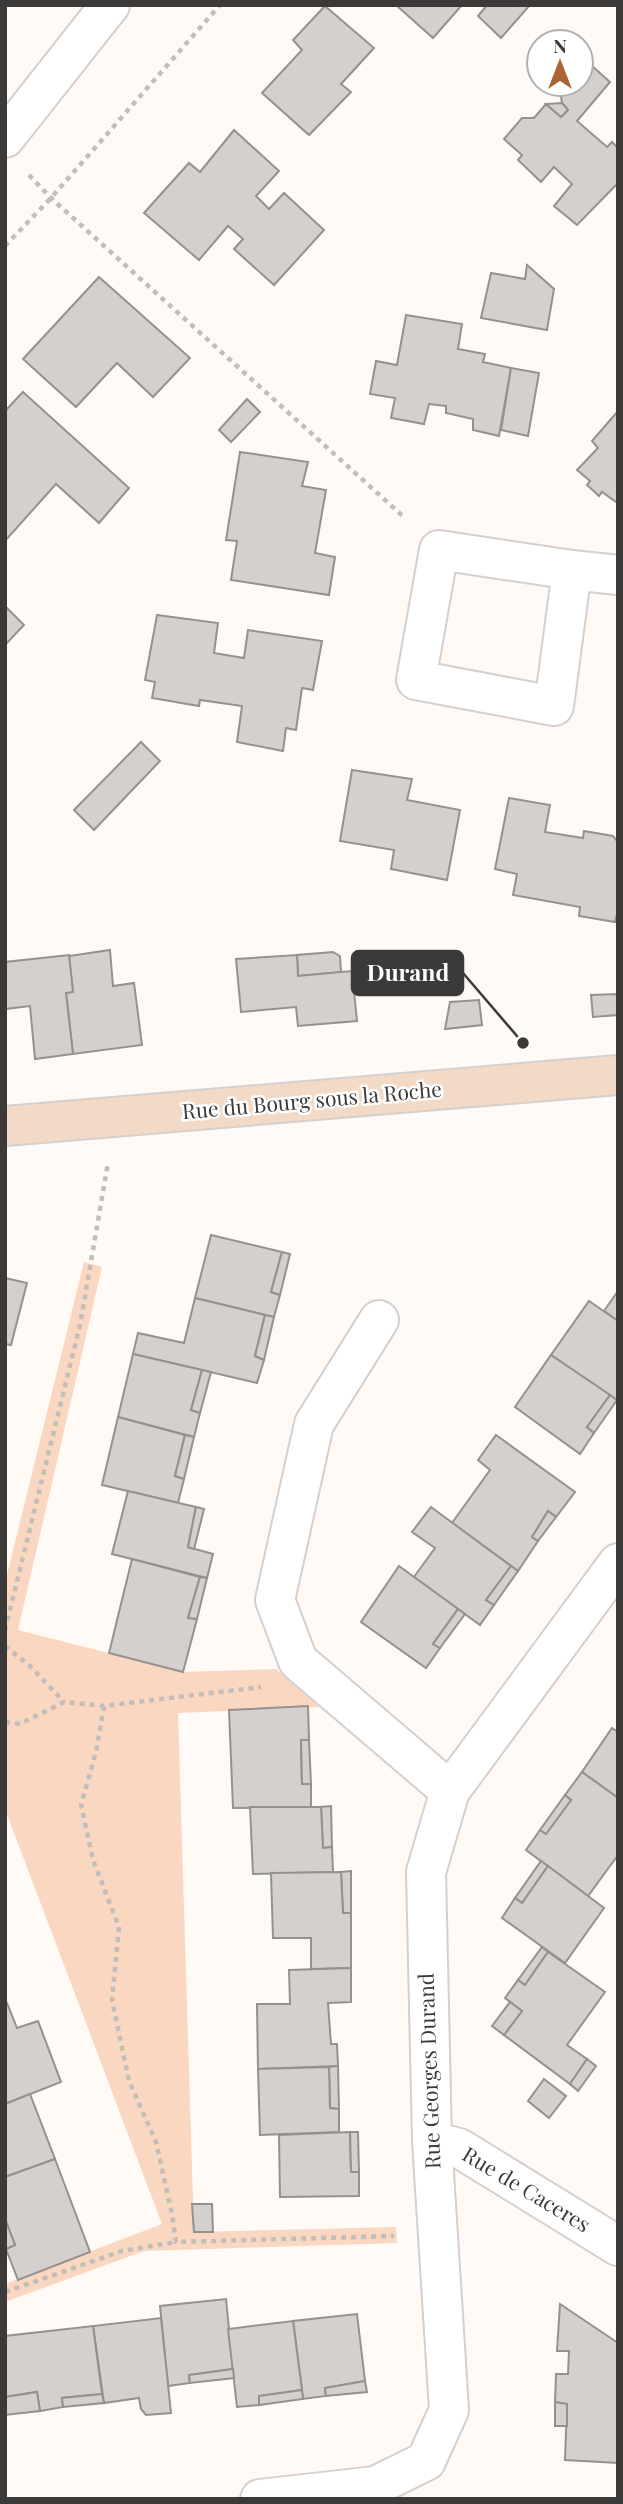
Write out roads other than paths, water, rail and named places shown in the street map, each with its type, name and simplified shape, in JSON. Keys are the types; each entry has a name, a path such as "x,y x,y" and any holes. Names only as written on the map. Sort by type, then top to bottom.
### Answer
{"main road":[{"name":"Rue du Bourg sous la Roche","path":"5,1126 618,1075"}],"street":[{"path":"14,154 110,5"},
{"path":"572,570 554,706 416,680 439,550 618,575"},
{"path":"379,1320 314,1424 275,1600 298,1661 450,1791"},
{"name":"Rue Georges Durand","path":"260,2499 375,2486 426,2460 449,2410 436,2240 426,1872 450,1791 618,1563"},
{"name":"Rue de Caceres","path":"432,2141 459,2148 618,2246"}],"place":[{"name":"Durand","path":"523,1043"}]}
